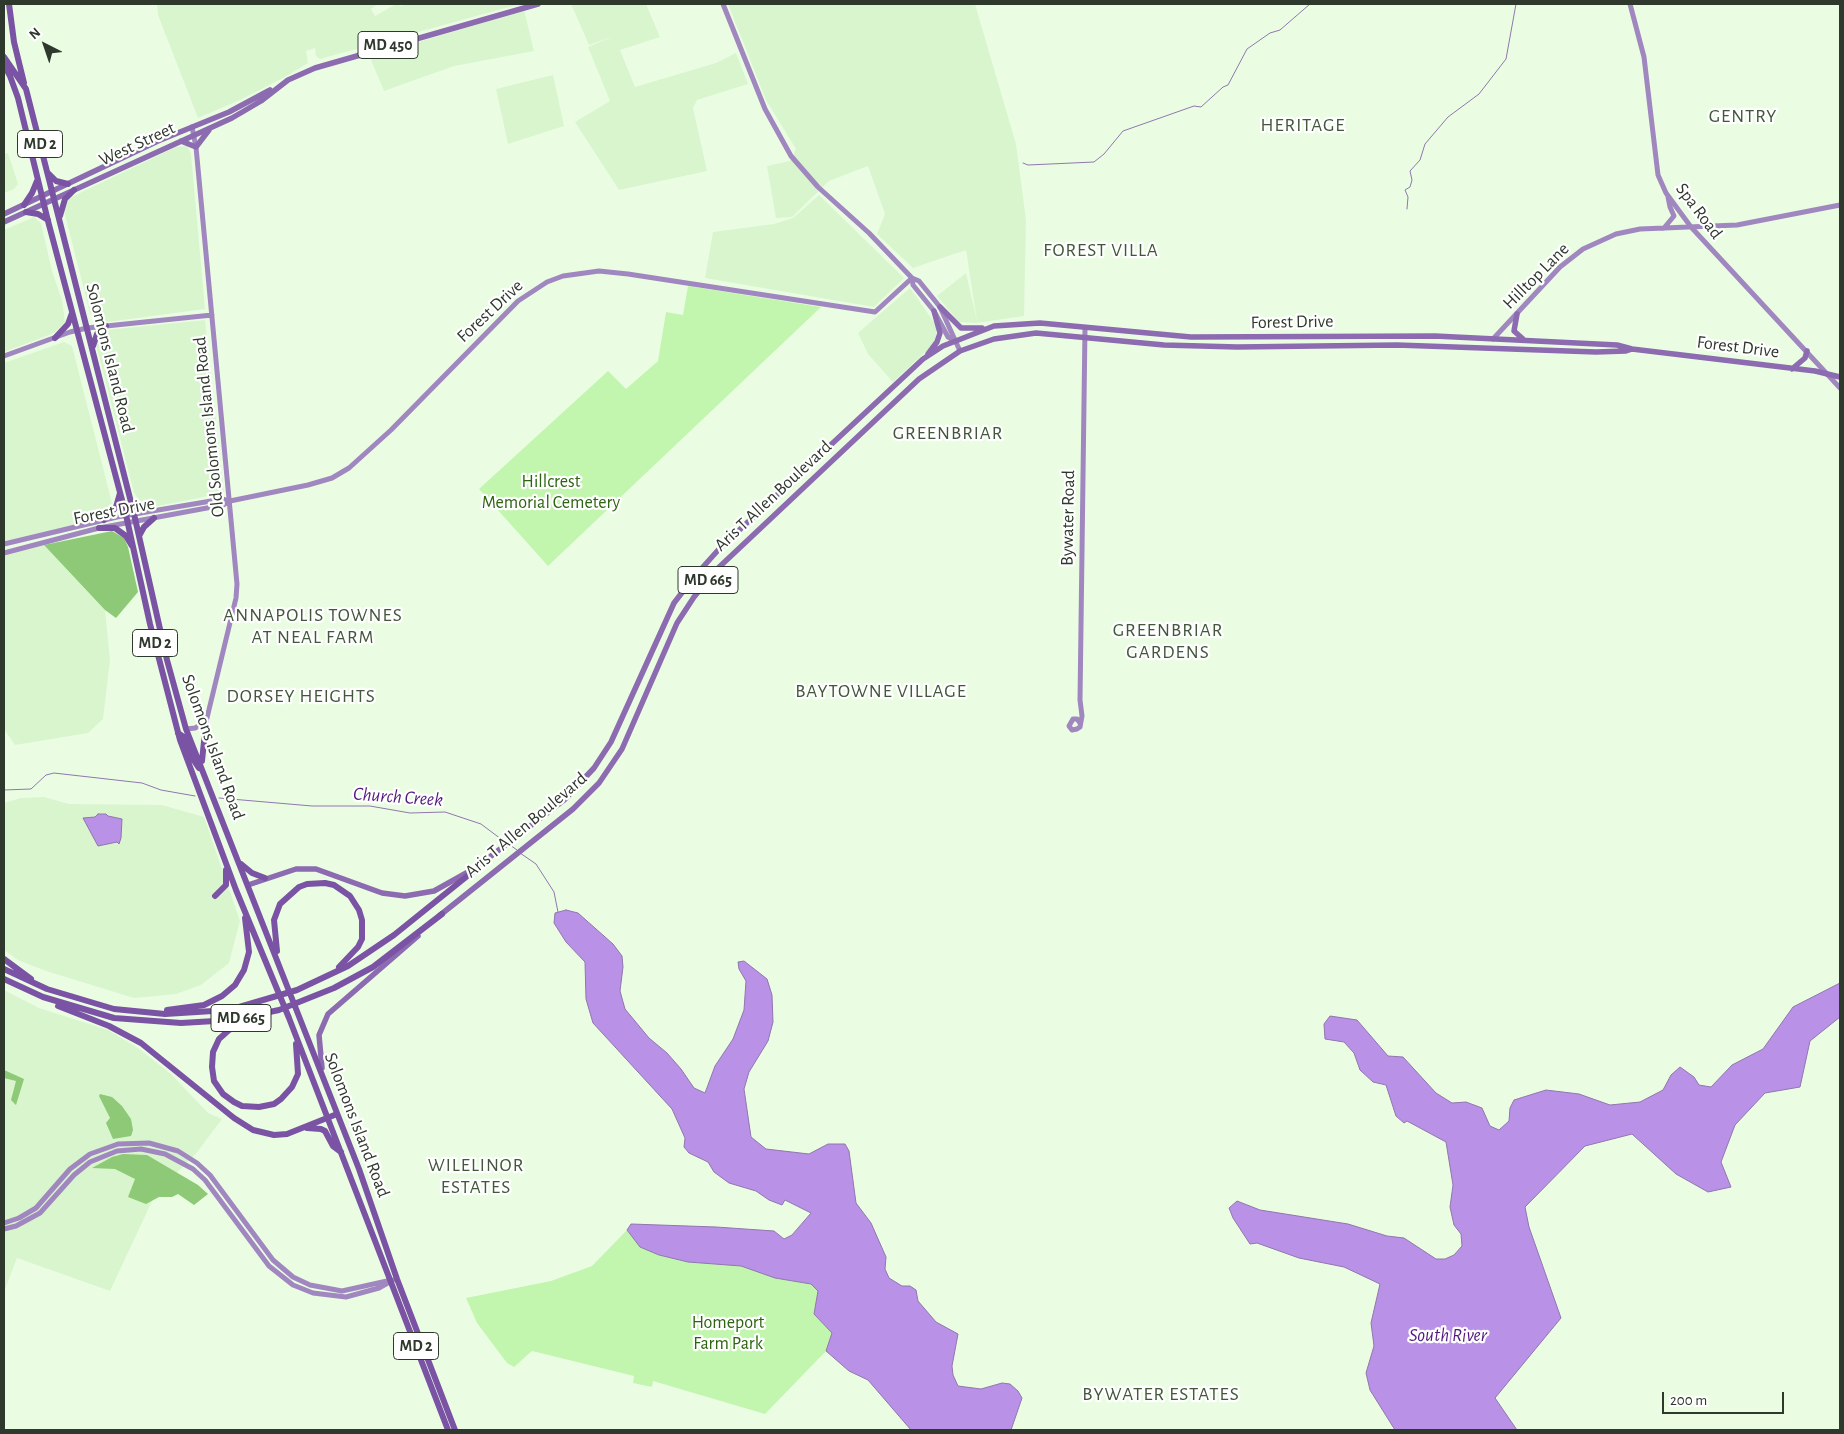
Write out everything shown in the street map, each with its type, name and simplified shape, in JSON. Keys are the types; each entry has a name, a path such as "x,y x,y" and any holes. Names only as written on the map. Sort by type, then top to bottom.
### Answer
{"highway":[{"name":"MD 2","path":"9,4 14,42 26,89"},
{"name":"Solomons Island Road","path":"4,57 26,89 135,517 167,660 186,729 337,1114 448,1430"},
{"name":"Solomons Island Road","path":"4,66 18,98 48,221 136,553 160,664 178,733 236,890 455,1430"},
{"path":"47,172 56,182 68,184"},
{"path":"24,204 38,180"},
{"path":"59,220 63,203 74,190"},
{"path":"26,212 38,214 48,221"},
{"path":"55,338 68,324 72,312"},
{"path":"93,352 97,334 106,326"},
{"path":"104,520 116,507 120,492"},
{"path":"139,536 144,527 154,518"},
{"path":"99,528 115,528 120,531 126,536 136,553"},
{"path":"160,664 172,692 182,728 186,729"},
{"path":"202,767 201,752 206,722"},
{"path":"178,733 185,738 192,758 206,777"},
{"path":"215,896 227,882 225,859"},
{"path":"239,863 248,871 265,878"},
{"name":"Aris T Allen Boulevard","path":"4,969 47,990 93,1004 165,1014 229,1010 274,998 314,983 348,966 381,944 483,863"},
{"path":"278,962 274,920 285,897 298,887 317,882 334,885 344,890 359,910 362,920 362,939 347,961 314,983"},
{"path":"236,890 248,885"},
{"path":"134,1010 194,1007 214,1001 228,991 244,970 249,952 242,904"},
{"name":"Aris T Allen Boulevard","path":"4,979 44,998 91,1013 140,1021 207,1023 232,1020 278,1010 302,1002 355,978 388,956 442,914"},
{"path":"4,959 47,990"},
{"path":"18,986 48,1002 128,1035 252,1130 274,1135 306,1127 337,1114"},
{"path":"278,1010 234,1026 219,1039 211,1059 212,1075 218,1088 228,1099 251,1108 266,1106 281,1099 292,1087 298,1074 295,1033"},
{"path":"306,1127 321,1129 333,1146 341,1152"}],"main road":[{"name":"West Street","path":"4,214 301,74 327,64 538,4"},
{"name":"West Street","path":"4,222 249,108 279,86"},
{"path":"178,141 196,147 212,126"},
{"path":"128,164 137,155 138,150"},
{"path":"940,307 962,328 971,329 994,326"},
{"path":"923,359 935,346 940,333 934,311"},
{"path":"1517,314 1514,331 1516,335 1525,340"},
{"name":"Forest Drive","path":"955,341 994,326 1031,323 1122,332 1244,338 1396,336 1525,340 1626,346 1632,349"},
{"path":"1121,341 1122,332"},
{"name":"Forest Drive","path":"960,351 994,339 1036,334 1237,347 1405,345 1608,352 1632,349 1826,373 1840,377"},
{"path":"1484,348 1493,339"},
{"name":"Aris T Allen Boulevard","path":"483,863 574,790 602,757 666,616 694,577 732,536 923,359 955,341"},
{"name":"Aris T Allen Boulevard","path":"442,914 584,798 613,764 677,623 703,585 753,534 920,379 960,351"},
{"path":"1792,369 1805,358 1807,351"},
{"path":"248,885 296,869 316,869 382,893 405,896 434,891 483,863"},
{"path":"324,1080 319,1043 322,1026 328,1014 442,914"}],"street":[{"path":"723,4 765,109 791,156 818,187 869,233 912,278 919,281 940,307 954,334 960,351"},
{"name":"Spa Road","path":"1630,4 1644,57 1658,174 1668,196 1691,227 1840,388"},
{"name":"Old Solomons Island Road","path":"192,127 196,147 237,584 236,598 206,722"},
{"path":"1664,228 1674,216 1668,196"},
{"name":"Hilltop Lane","path":"1493,339 1560,267 1583,249 1616,234 1640,229 1757,222 1840,205"},
{"name":"Forest Drive","path":"135,517 154,518 223,505 230,501 308,485 332,478 348,468 391,430 518,301 547,282 564,276 600,271 628,274 875,312 912,278"},
{"path":"912,278 913,285 934,311 948,337 955,341"},
{"path":"4,356 87,328 212,315"},
{"name":"Bywater Road","path":"1078,721 1082,716 1080,708 1086,328"},
{"name":"Forest Drive","path":"4,552 135,517 223,499 230,501"},
{"name":"Forest Drive","path":"4,544 104,520 127,519"},
{"path":"186,729 196,728 206,722"},
{"path":"4,1223 19,1218 36,1208 70,1169 90,1154 118,1144 148,1143 178,1151 198,1163 210,1175 273,1260 293,1277 310,1285 342,1291 394,1280"},
{"path":"4,1229 24,1223 40,1213 74,1175 90,1162 117,1151 141,1149 165,1154 193,1169 205,1180 265,1261 293,1285 313,1293 346,1297 379,1288 394,1280"}],"shaded area":[{"path":"157,4 378,4 371,9 375,16 396,4 401,6 404,4 520,4 320,59 316,56 315,48 306,51 308,63 242,99 198,118 158,15"},
{"path":"571,4 646,4 660,37 620,50 635,87 716,63 736,53 748,84 697,100 693,108 707,171 619,190 575,122 610,101 588,47 614,36 589,45"},
{"path":"728,4 975,4 1016,144 1026,220 1024,316 976,323 959,322 937,296 966,273 977,321 966,250 913,268 877,234 885,214 868,166 829,181 792,217 776,218 767,166 790,161 796,149 766,100"},
{"path":"524,10 534,51 454,66 384,91 371,60 373,56"},
{"path":"553,75 564,126 508,144 496,89"},
{"path":"187,146 191,154 205,309 107,322 96,319 90,313 64,211 66,204 70,198 86,190 176,147"},
{"path":"8,153 18,184 14,189 4,193 4,154"},
{"path":"819,195 904,278 874,307 705,278 713,232 774,224 793,218"},
{"path":"34,217 41,223 52,271 62,300 65,322 54,333 4,352 4,230"},
{"path":"910,288 936,325 936,342 893,382 868,354 858,333"},
{"path":"205,320 224,493 153,507 139,500 134,493 96,344 100,335 106,330"},
{"path":"64,342 72,346 112,503 106,511 73,525 4,541 4,363"},
{"path":"44,545 105,610 110,660 103,719 88,733 15,745 4,729 4,556"},
{"path":"44,797 69,804 162,805 204,817 240,921 229,963 201,985 176,994 134,998 46,971 18,960 4,950 4,803 21,798"},
{"path":"4,990 39,1008 108,1030 138,1048 171,1074 208,1113 222,1119 198,1151 154,1197 110,1291 17,1258 4,1292"}],"green space":[{"name":"Hillcrest Memorial Cemetery","path":"688,286 821,307 548,566 479,489 608,371 626,389 658,361 666,312 683,315"},
{"path":"112,531 124,538 128,547 138,592 116,618 105,610 44,545"},
{"path":"4,1070 24,1079 16,1105 11,1100 16,1081 4,1078"},
{"path":"100,1094 112,1097 122,1106 131,1119 133,1130 131,1136 113,1139 106,1123 110,1118 99,1096"},
{"path":"123,1154 147,1155 198,1185 208,1194 194,1205 178,1194 172,1197 159,1197 146,1204 128,1197 135,1179 115,1169 92,1168 112,1157"},
{"name":"Homeport Farm Park","path":"627,1230 640,1247 659,1255 688,1262 741,1266 775,1278 811,1284 818,1291 814,1314 832,1333 826,1351 765,1414 653,1381 652,1387 633,1383 634,1376 532,1351 514,1367 507,1363 477,1323 466,1298 551,1281 592,1266"}],"water":[{"path":"98,814 106,814 122,819 119,844 117,842 98,846 83,818 95,817"},
{"path":"566,910 578,913 613,944 622,956 623,967 620,991 625,1009 649,1038 667,1053 681,1069 694,1088 705,1093 715,1066 733,1039 744,1010 746,981 739,969 738,962 744,961 767,979 772,995 773,1022 768,1041 749,1072 744,1089 751,1137 766,1149 809,1154 828,1144 845,1144 849,1151 856,1203 871,1223 886,1257 885,1269 889,1278 902,1286 910,1286 916,1290 918,1301 936,1322 958,1334 952,1366 953,1375 958,1386 981,1389 1002,1383 1010,1384 1018,1391 1022,1398 1011,1430 911,1430 868,1380 849,1371 826,1351 832,1333 814,1314 818,1291 811,1284 775,1278 741,1266 688,1262 659,1255 640,1247 627,1230 631,1224 774,1231 784,1239 792,1235 811,1213 785,1200 782,1205 769,1200 756,1191 729,1183 714,1172 708,1162 689,1153 684,1147 685,1138 672,1109 593,1023 586,999 585,962 566,942 554,923 555,913"},
{"name":"South River","path":"1840,983 1840,1017 1810,1041 1800,1087 1765,1093 1735,1125 1721,1162 1731,1187 1708,1192 1676,1174 1632,1134 1585,1146 1525,1207 1529,1227 1561,1318 1495,1398 1517,1430 1395,1430 1370,1390 1366,1373 1374,1346 1371,1323 1380,1284 1344,1267 1299,1258 1257,1243 1250,1244 1233,1218 1229,1208 1237,1201 1260,1210 1348,1224 1387,1236 1404,1238 1436,1259 1445,1259 1454,1255 1462,1246 1461,1234 1454,1225 1450,1207 1453,1185 1446,1142 1407,1121 1404,1123 1396,1116 1386,1085 1373,1082 1360,1070 1354,1053 1344,1042 1325,1039 1324,1024 1330,1016 1357,1020 1388,1056 1403,1057 1436,1093 1452,1103 1466,1102 1482,1108 1490,1126 1499,1130 1509,1121 1510,1108 1514,1100 1546,1090 1579,1094 1610,1105 1640,1102 1663,1090 1671,1075 1680,1067 1694,1077 1699,1085 1711,1087 1732,1065 1763,1049 1793,1007"}],"waterway":[{"path":"1023,163 1028,165 1094,162 1104,154 1123,131 1194,106 1201,107 1223,87 1228,85 1247,49 1270,33 1280,30 1310,4"},
{"path":"1407,209 1408,197 1405,190 1410,187 1412,180 1410,171 1420,160 1425,144 1448,117 1479,94 1506,59 1516,4"},
{"name":"Church Creek","path":"4,790 31,789 46,775 54,773 142,783 161,790 195,796"},
{"name":"Church Creek","path":"219,798 312,806 370,806 410,813 445,812 481,824 505,842"},
{"name":"Church Creek","path":"510,845 517,850"},
{"name":"Church Creek","path":"520,853 536,864 554,892 558,912"}],"district":[{"name":"GENTRY","path":"1743,116"},
{"name":"HERITAGE","path":"1303,125"},
{"name":"FOREST VILLA","path":"1101,250"},
{"name":"GREENBRIAR","path":"948,433"},
{"name":"ANNAPOLIS TOWNES AT NEAL FARM","path":"313,626"},
{"name":"GREENBRIAR GARDENS","path":"1168,641"},
{"name":"BAYTOWNE VILLAGE","path":"881,691"},
{"name":"DORSEY HEIGHTS","path":"301,696"},
{"name":"WILELINOR ESTATES","path":"476,1176"},
{"name":"BYWATER ESTATES","path":"1161,1394"}]}
